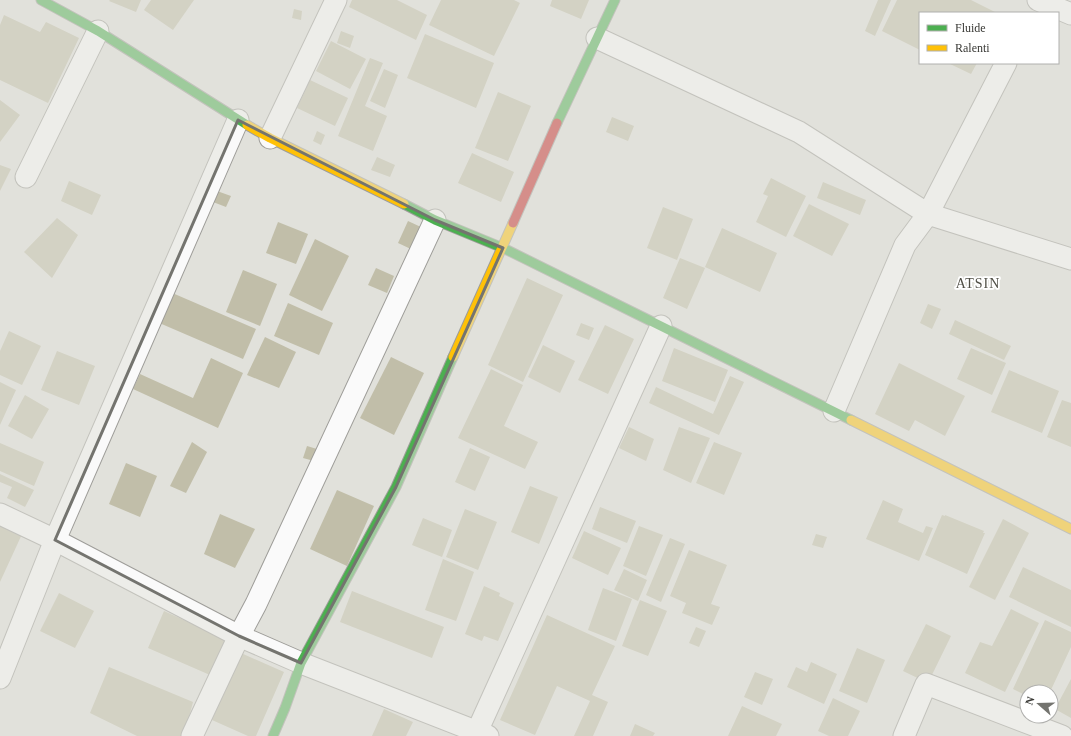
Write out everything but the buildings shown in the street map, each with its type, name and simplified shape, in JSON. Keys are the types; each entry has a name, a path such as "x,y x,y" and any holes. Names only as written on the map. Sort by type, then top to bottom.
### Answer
{"street":[{"path":"41,0 98,31 238,120 270,138 435,220 503,248 1071,529"},
{"path":"270,138 336,0"},
{"path":"273,736 301,663 396,487 553,134 615,0"},
{"path":"1032,12 1038,0 1071,14"},
{"path":"26,177 98,31"},
{"path":"597,38 799,132 928,214 1071,258"},
{"path":"834,412 904,245 928,214 1005,64"},
{"path":"0,678 55,540 238,120"},
{"path":"192,736 239,636 256,604 435,220"},
{"path":"0,514 55,540 239,636 301,663 480,734 661,326"},
{"path":"904,736 926,684 1062,736"}],"highlighted area":[{"path":"238,120 435,220 503,248 396,487 301,663 239,636 55,540"}],"traffic: fast":[{"path":"41,0 98,31 247,125"},
{"path":"557,123 615,0"},
{"path":"404,204 435,220 503,248 851,420"},
{"path":"273,736 301,663 396,487 453,357"}],"traffic: slow":[{"path":"247,125 270,138 404,204"},
{"path":"453,357 513,223"},
{"path":"851,420 1071,529"}],"traffic: jam":[{"path":"513,223 557,123"}],"district":[{"name":"ATSIN","path":"978,283"}]}
